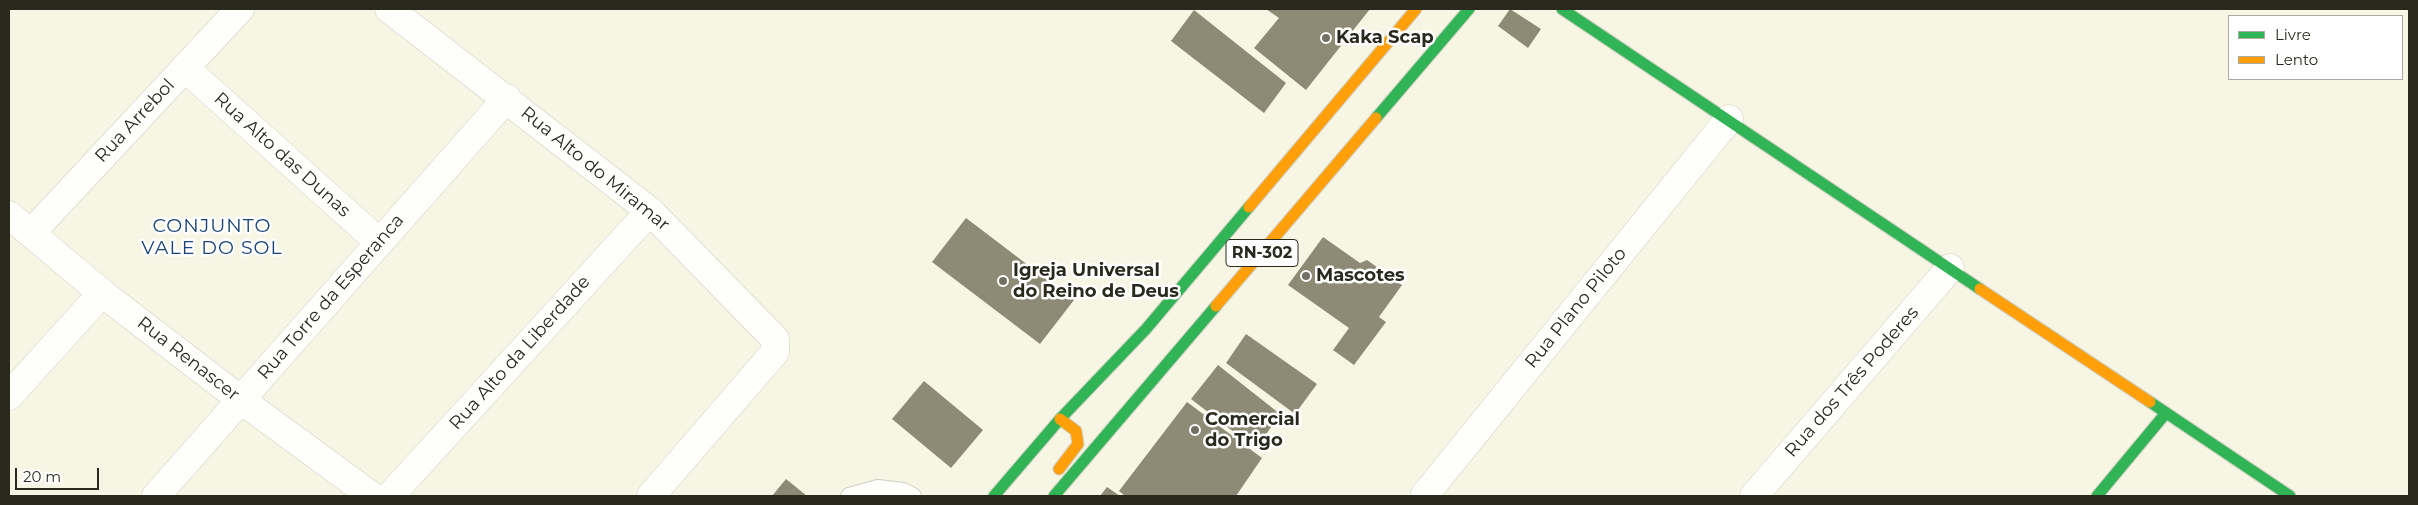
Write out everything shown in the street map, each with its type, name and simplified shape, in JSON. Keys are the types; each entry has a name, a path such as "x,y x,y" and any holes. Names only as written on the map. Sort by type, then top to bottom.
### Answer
{"main road":[{"name":"RN-302","path":"994,496 1060,419 1146,330 1416,9"},
{"name":"RN-302","path":"1054,496 1469,9"},
{"path":"1562,9 2290,496"},
{"path":"2097,496 2166,413"},
{"path":"1053,477 1078,444 1076,431 1060,419"}],"street":[{"name":"Rua Arrebol","path":"31,233 240,9"},
{"name":"Rua Alto do Miramar","path":"389,9 507,98 650,211 775,339 775,352 651,496"},
{"name":"Rua Alto das Dunas","path":"185,68 379,242"},
{"name":"Rua Torre da Esperanca","path":"156,496 507,98"},
{"name":"Rua Plano Piloto","path":"1424,496 1729,119"},
{"name":"Rua Alto da Liberdade","path":"390,496 650,211"},
{"name":"Rua Renascer","path":"9,215 102,293 241,400 372,496"},
{"name":"Rua dos Três Poderes","path":"1754,496 1950,268"},
{"path":"9,396 102,293"}],"lane":[{"path":"849,496 878,488 903,491 913,496"}],"building":[{"path":"1266,9 1370,9 1306,90 1254,48 1279,18"},
{"path":"1510,9 1541,29 1528,48 1498,26"},
{"path":"1194,10 1286,83 1264,113 1171,41"},
{"name":"Igreja Universal do Reino de Deus","path":"966,218 1074,300 1040,344 932,262"},
{"path":"1323,237 1360,263 1367,260 1402,285 1379,317 1386,322 1354,365 1333,350 1349,328 1288,285"},
{"path":"1246,334 1317,384 1295,414 1226,363"},
{"path":"1218,365 1280,414 1256,449 1191,399"},
{"path":"924,381 983,430 951,468 892,419"},
{"name":"Comercial do Trigo","path":"1187,402 1262,458 1236,496 1125,496 1119,491"},
{"path":"786,479 807,496 772,496"},
{"path":"1107,487 1120,496 1100,496"}],"traffic: fast":[{"path":"1376,118 1469,9"},
{"path":"1562,9 1980,289"},
{"path":"994,496 1060,419 1146,329 1249,207"},
{"path":"1054,496 1216,306"},
{"path":"2150,402 2290,496"},
{"path":"2097,496 2166,413"}],"traffic: slow":[{"path":"1249,207 1416,9"},
{"path":"1216,306 1376,118"},
{"path":"1980,289 2150,402"},
{"path":"1059,469 1078,444 1076,431 1060,419"}],"place":[{"name":"Kaka Scap","path":"1326,38"},
{"name":"Mascotes","path":"1306,276"},
{"name":"Igreja Universal do Reino de Deus","path":"1003,281"},
{"name":"Comercial do Trigo","path":"1195,430"}],"district":[{"name":"CONJUNTO VALE DO SOL","path":"212,237"}]}
